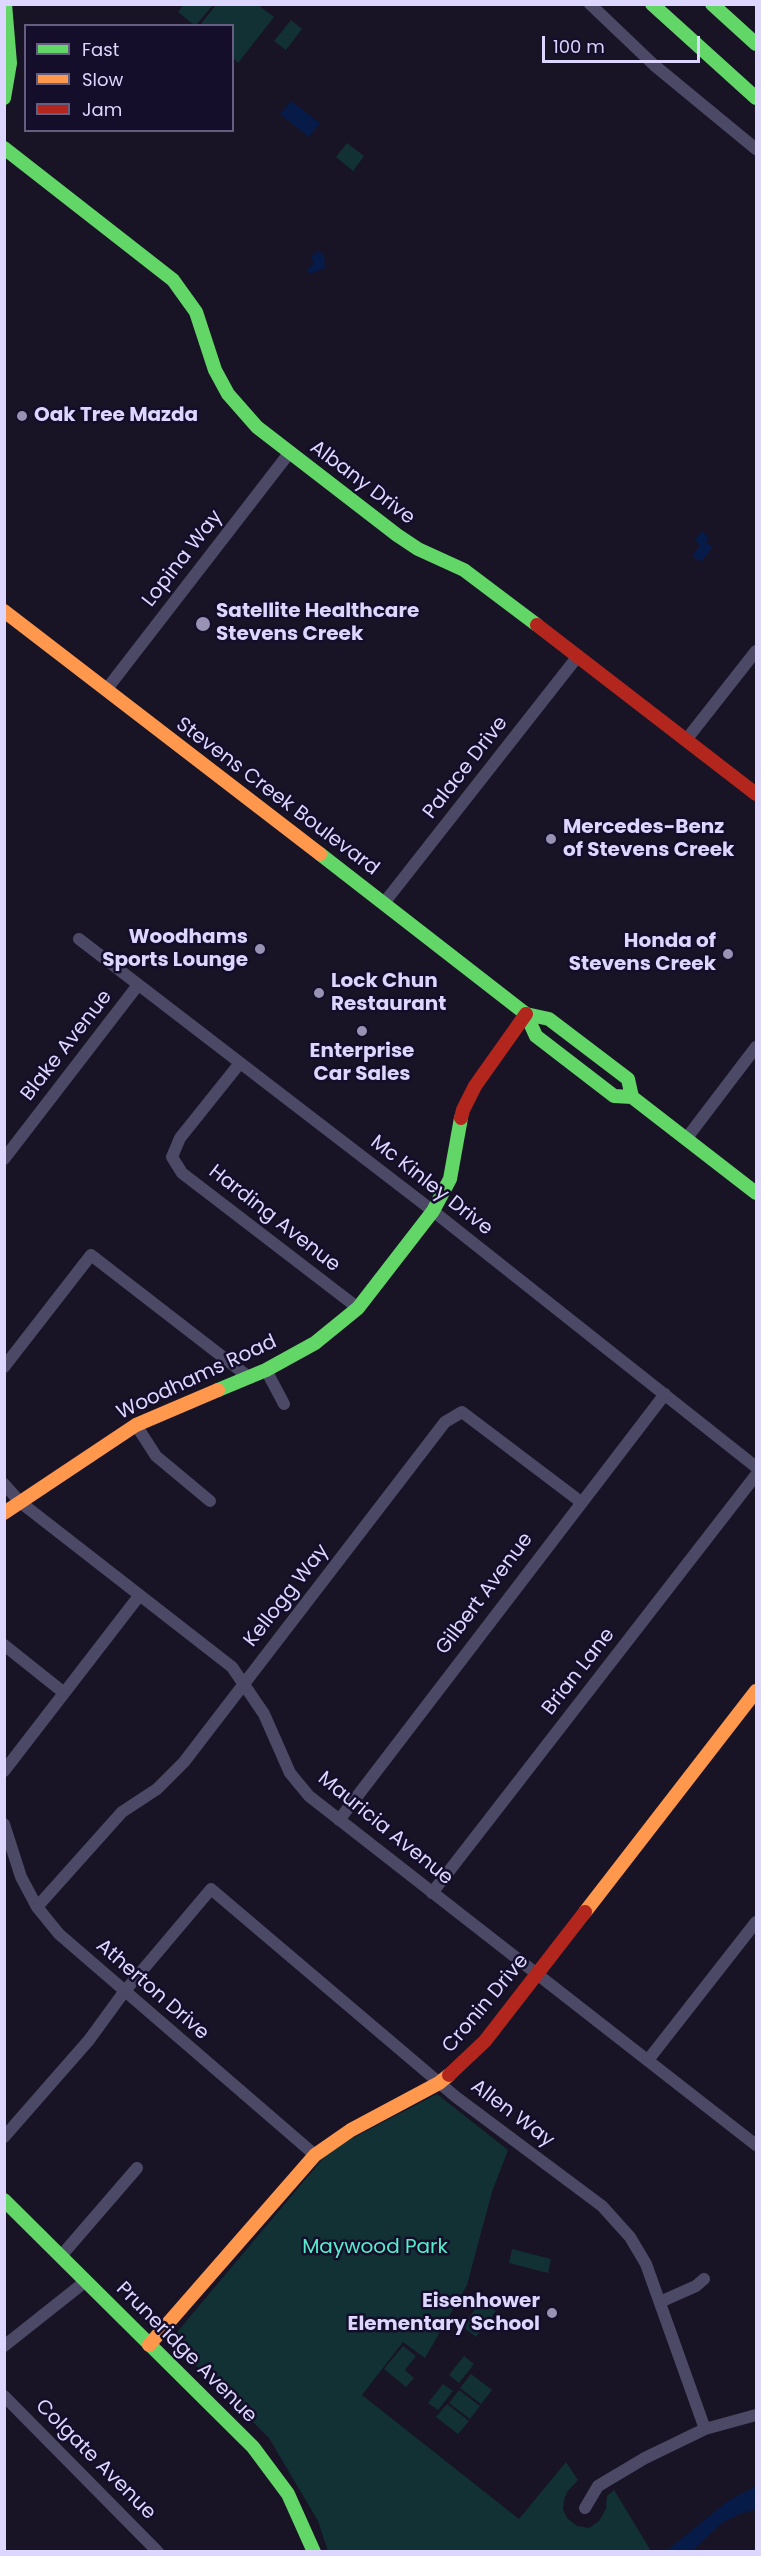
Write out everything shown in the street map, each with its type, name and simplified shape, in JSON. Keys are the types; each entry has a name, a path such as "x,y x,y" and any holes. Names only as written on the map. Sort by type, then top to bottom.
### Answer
{"main road":[{"path":"4,98 10,63 5,4"},
{"path":"652,4 756,98"},
{"path":"712,4 756,44"},
{"path":"729,4 735,26"},
{"name":"Albany Drive","path":"4,147 173,280 195,310 215,370 228,394 257,427 397,535 432,556 465,570 756,794"},
{"name":"Stevens Creek Boulevard","path":"4,611 526,1014 549,1019 628,1079 632,1097"},
{"name":"Stevens Creek Boulevard","path":"526,1014 536,1035 614,1096 632,1097 756,1193"},
{"name":"Woodhams Road","path":"4,1513 136,1425 266,1370 315,1343 357,1308 433,1211 450,1179 463,1110 475,1086 526,1014"},
{"name":"Cronin Drive","path":"149,2344 315,2155 351,2130 439,2083 463,2064 485,2041 756,1691"},
{"name":"Pruneridge Avenue","path":"4,2200 253,2447 288,2494 314,2552"}],"street":[{"path":"590,4 654,65 756,148"},
{"name":"Lopina Way","path":"106,690 290,452"},
{"path":"686,740 756,651"},
{"name":"Palace Drive","path":"384,903 578,656"},
{"name":"Mc Kinley Drive","path":"79,939 433,1211 756,1467"},
{"name":"Blake Avenue","path":"4,1159 138,985"},
{"path":"686,1139 756,1047"},
{"name":"Harding Avenue","path":"240,1063 180,1138 172,1157 183,1173 357,1308"},
{"path":"4,1367 91,1255 250,1378"},
{"path":"266,1370 284,1404"},
{"name":"Gilbert Avenue","path":"339,1820 665,1394"},
{"name":"Kellogg Way","path":"37,1906 122,1812 157,1789 184,1762 446,1422 462,1412 581,1502"},
{"path":"136,1425 156,1456 210,1501"},
{"name":"Brian Lane","path":"432,1893 756,1475"},
{"name":"Mauricia Avenue","path":"4,1484 20,1502 232,1667 264,1714 290,1773 309,1796 756,2145"},
{"path":"4,1771 139,1596"},
{"path":"4,1645 63,1692"},
{"name":"Atherton Drive","path":"4,1824 21,1877 37,1906 59,1934 315,2155"},
{"name":"Allen Way","path":"124,1992 212,1888 439,2083 602,2206 630,2237 646,2264 705,2429"},
{"path":"648,2060 756,1922"},
{"path":"4,2137 89,2040 124,1992"},
{"path":"61,2256 136,2168"},
{"path":"660,2302 696,2286 704,2279"},
{"path":"4,2346 86,2281"},
{"name":"Colgate Avenue","path":"4,2396 158,2552"},
{"path":"585,2508 598,2486 645,2458 705,2429 756,2415"}],"green space":[{"path":"184,4 213,4 197,24 193,24 178,12"},
{"path":"216,5 258,5 274,17 238,63 234,59 234,24 201,24"},
{"path":"291,20 302,29 286,50 274,41"},
{"path":"347,143 364,156 353,171 336,157"},
{"name":"Maywood Park","path":"437,2094 508,2150 492,2192 467,2285 425,2358 403,2342 362,2395 519,2519 566,2462 578,2480 567,2492 564,2500 563,2510 567,2518 577,2526 589,2528 599,2521 606,2509 607,2496 614,2490 651,2551 328,2551 318,2521 269,2438 178,2348 176,2339 178,2331 330,2150"},
{"path":"512,2249 551,2259 548,2273 509,2263"},
{"path":"482,2300 496,2311 476,2337 462,2326"},
{"path":"403,2346 416,2356 405,2370 414,2378 406,2387 384,2369"},
{"path":"464,2356 474,2364 459,2383 449,2375"},
{"path":"471,2374 492,2390 481,2404 460,2388"},
{"path":"443,2384 453,2391 438,2410 428,2403"},
{"path":"459,2390 480,2406 470,2419 449,2403"},
{"path":"447,2404 469,2421 458,2434 436,2417"}],"water":[{"path":"291,101 320,123 309,137 280,114"},
{"path":"318,251 324,255 325,268 310,274 307,270 314,263 311,257"},
{"path":"702,531 709,537 706,542 713,547 701,562 692,556 700,545 695,540"},
{"path":"756,2486 756,2509 722,2523 692,2551 666,2551 728,2501"}],"traffic: fast":[{"path":"4,98 10,63 5,4"},
{"path":"652,4 756,98"},
{"path":"712,4 756,44"},
{"path":"4,148 173,280 196,312 215,370 228,394 257,427 397,535 418,549 464,570 537,625"},
{"path":"320,854 526,1014 549,1019 628,1079 632,1097"},
{"path":"526,1014 536,1036 614,1096 632,1097 756,1193"},
{"path":"218,1390 266,1370 315,1343 358,1308 433,1211 450,1179 461,1118"},
{"path":"4,2200 253,2447 288,2494 314,2552"}],"traffic: slow":[{"path":"4,611 320,854"},
{"path":"4,1513 136,1425 218,1390"},
{"path":"585,1912 756,1691"},
{"path":"149,2345 315,2155 351,2130 439,2083 449,2075"}],"traffic: jam":[{"path":"537,625 756,794"},
{"path":"461,1118 475,1086 526,1014"},
{"path":"449,2075 485,2041 585,1912"}],"place":[{"name":"Oak Tree Mazda","path":"22,416"},
{"name":"Satellite Healthcare Stevens Creek","path":"203,624"},
{"name":"Mercedes-Benz of Stevens Creek","path":"551,839"},
{"name":"Woodhams Sports Lounge","path":"260,949"},
{"name":"Honda of Stevens Creek","path":"728,954"},
{"name":"Lock Chun Restaurant","path":"319,993"},
{"name":"Enterprise Car Sales","path":"362,1031"},
{"name":"Eisenhower Elementary School","path":"552,2313"}]}
